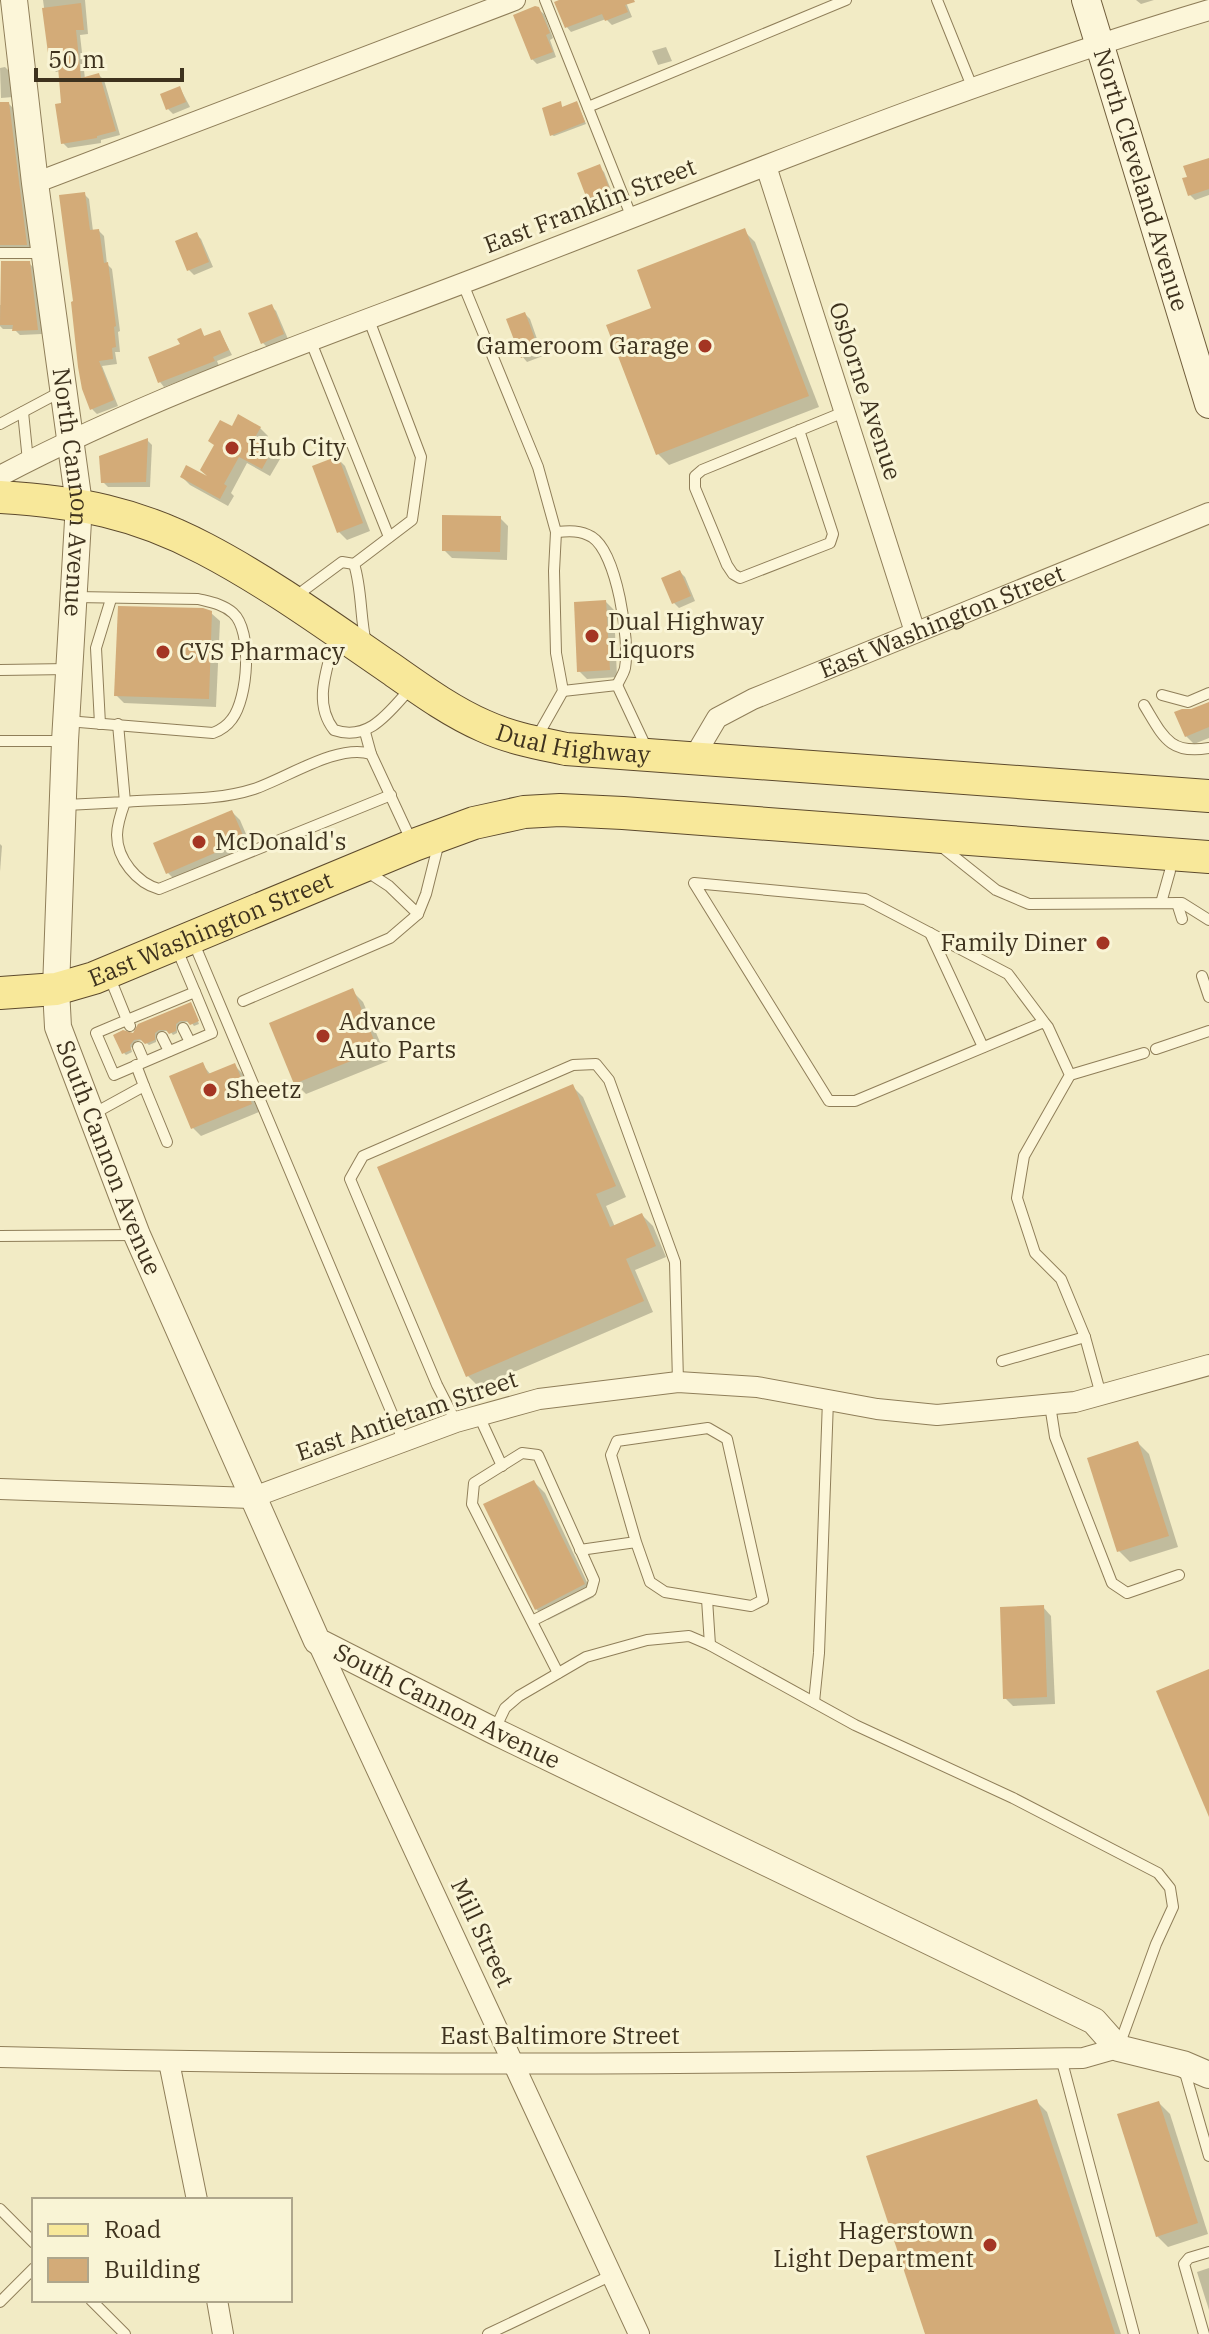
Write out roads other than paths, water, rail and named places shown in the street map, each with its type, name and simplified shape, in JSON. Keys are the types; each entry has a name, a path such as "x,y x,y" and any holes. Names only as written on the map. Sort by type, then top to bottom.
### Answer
{"main road":[{"name":"North Cleveland Avenue","path":"1086,0 1209,404"},
{"name":"Dual Highway","path":"0,497 79,504 152,524 179,536 291,601 414,684 483,726 534,742 566,749 1209,796"},
{"path":"1141,791 1209,783"},
{"path":"427,840 474,823 524,812 560,810 1209,857"},
{"name":"East Washington Street","path":"0,993 56,989 108,972 427,840"},
{"path":"1044,846 1209,879"}],"street":[{"path":"35,183 515,0"},
{"name":"North Cannon Avenue","path":"9,8 79,504 56,989"},
{"name":"East Franklin Street","path":"0,476 70,439 766,166 1100,42 1209,10"},
{"name":"Osborne Avenue","path":"766,166 915,632"},
{"name":"East Washington Street","path":"694,757 717,718 753,699 1209,513"},
{"name":"South Cannon Avenue","path":"56,989 58,1027 137,1235 317,1641 494,1731 1094,2021 1118,2048"},
{"name":"East Antietam Street","path":"0,1489 251,1498 456,1422 539,1399 678,1382 757,1387 877,1409 937,1415 1075,1402 1209,1365"},
{"name":"Mill Street","path":"317,1641 639,2334"},
{"path":"1118,2048 1183,2064 1209,2075"},
{"name":"East Baltimore Street","path":"0,2057 169,2062 515,2063 1083,2058 1118,2048"},
{"path":"169,2062 197,2198"},
{"path":"217,2302 223,2334"}],"lane":[{"path":"545,0 632,218"},
{"path":"588,107 846,0"},
{"path":"937,0 973,89"},
{"path":"0,253 45,253"},
{"path":"463,284 538,467 556,532 556,653 563,691 534,742"},
{"path":"291,601 342,562 354,564 412,520 421,457 369,320"},
{"path":"311,342 389,537"},
{"path":"0,424 64,390"},
{"path":"23,412 28,461"},
{"path":"799,430 833,534 830,543 740,578 727,565 695,488 695,476 702,470 799,430 844,412"},
{"path":"556,532 575,531 592,537 609,560 620,599 625,654 625,670 617,685"},
{"path":"354,564 359,578 360,616 368,653"},
{"path":"0,741 100,724 213,733 223,729 234,718 242,699 245,644 243,629 231,611 214,602 183,599 73,597"},
{"path":"100,724 96,648 111,599"},
{"path":"336,632 322,696 324,712 334,730 345,734 365,732 380,722 414,684"},
{"path":"0,670 69,669"},
{"path":"563,691 617,685"},
{"path":"617,685 649,754"},
{"path":"1162,695 1188,702 1209,693"},
{"path":"1144,705 1170,744 1184,750 1209,748"},
{"path":"118,724 125,802 117,838 133,875 159,889 391,795"},
{"path":"243,1001 390,938 418,914 426,894 431,863 427,840 391,795 371,754 365,732"},
{"path":"63,805 219,796 253,789 338,755 359,750 371,754"},
{"path":"930,837 996,890 1029,904 1182,903 1209,920"},
{"path":"361,867 389,886 418,914"},
{"path":"1161,903 1170,871"},
{"path":"1044,1022 855,1101 829,1101 694,883 865,899 1008,974 1044,1022 1070,1075"},
{"path":"1177,903 1182,919"},
{"path":"930,933 983,1047"},
{"path":"184,942 195,992 212,1033 114,1075 96,1033 173,1005 195,992"},
{"path":"184,942 404,1442"},
{"path":"108,972 128,1023"},
{"path":"1202,976 1209,997"},
{"path":"183,1028 190,1042"},
{"path":"1156,1049 1209,1031"},
{"path":"162,1037 169,1051"},
{"path":"138,1047 144,1086 167,1142"},
{"path":"1101,1395 1085,1337 1061,1279 1035,1253 1017,1198 1024,1156 1070,1075 1144,1053"},
{"path":"456,1422 437,1385 350,1179 363,1156 573,1065 596,1064 609,1080 675,1262 678,1382"},
{"path":"91,1115 144,1086"},
{"path":"0,1236 137,1235"},
{"path":"1002,1361 1085,1337"},
{"path":"814,1702 819,1653 828,1400"},
{"path":"1050,1405 1055,1437 1112,1583 1127,1593 1179,1575"},
{"path":"479,1416 502,1466"},
{"path":"708,1428 727,1439 763,1600 751,1606 665,1592 650,1582 636,1542 611,1455 617,1441 708,1428"},
{"path":"532,1621 591,1591 594,1580 538,1455 522,1453 474,1483 472,1504 558,1673"},
{"path":"580,1550 636,1542"},
{"path":"707,1599 710,1645"},
{"path":"494,1731 505,1708 519,1696 586,1657 647,1640 689,1636 855,1725 1013,1798 1158,1873 1170,1888 1173,1907 1118,2048"},
{"path":"1061,2058 1134,2334"},
{"path":"1183,2064 1209,2156"},
{"path":"0,2209 32,2241"},
{"path":"1204,2334 1184,2264 1189,2258 1209,2252"},
{"path":"0,2302 32,2270"},
{"path":"488,2334 612,2275"},
{"path":"93,2302 125,2334"}],"place":[{"name":"Gameroom Garage","path":"705,346"},
{"name":"Hub City","path":"232,448"},
{"name":"Dual Highway Liquors","path":"592,636"},
{"name":"CVS Pharmacy","path":"163,652"},
{"name":"McDonald's","path":"199,842"},
{"name":"Family Diner","path":"1103,943"},
{"name":"Advance Auto Parts","path":"323,1036"},
{"name":"Sheetz","path":"210,1090"},
{"name":"Hagerstown Light Department","path":"990,2245"}]}
